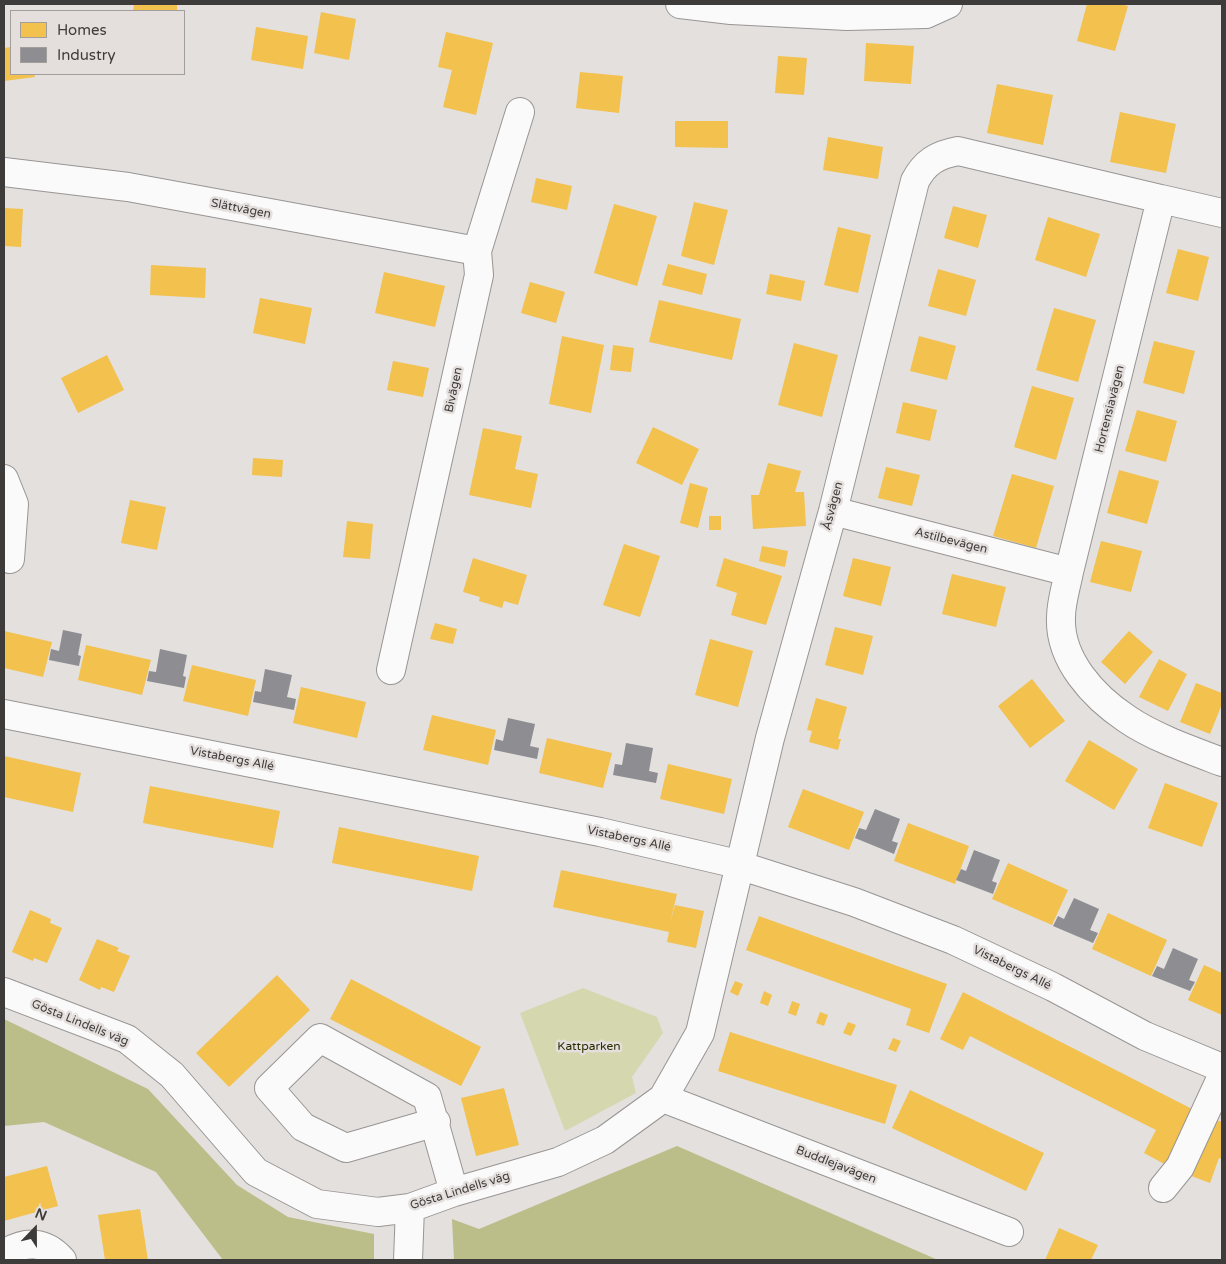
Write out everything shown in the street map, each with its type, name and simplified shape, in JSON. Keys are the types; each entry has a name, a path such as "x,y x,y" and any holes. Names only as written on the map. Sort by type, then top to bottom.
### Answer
{"street":[{"path":"680,4 731,10 848,16 926,14 948,4"},
{"name":"Bivägen","path":"391,670 478,275 477,251 520,112"},
{"name":"Åsvägen","path":"741,866 770,738 832,511 915,181 923,167 938,155 958,151 1162,199"},
{"name":"Slättvägen","path":"4,172 128,187 477,251"},
{"path":"1162,199 1222,213"},
{"name":"Hortensiavägen","path":"1162,199 1069,572 1061,618 1067,652 1080,676 1128,720 1192,751 1222,762"},
{"path":"4,479 14,504 10,559"},
{"name":"Astilbevägen","path":"832,511 1069,572"},
{"name":"Vistabergs Allé","path":"4,714 600,832 741,866 854,902 953,940 1053,987 1145,1036 1222,1068"},
{"name":"Gösta Lindells väg","path":"4,992 127,1039 172,1075 256,1172 317,1204 378,1212 410,1208 454,1192 558,1162 605,1140 663,1098 700,1033 741,866"},
{"path":"436,1122 346,1148 303,1127 269,1088 320,1038 427,1097 436,1122 454,1192"},
{"path":"1163,1188 1180,1167 1222,1076"},
{"name":"Buddlejavägen","path":"663,1098 1009,1232"},
{"path":"408,1260 410,1208"},
{"path":"4,1254 17,1246 36,1244 47,1246 62,1260"}],"green space":[{"name":"Kattparken","path":"583,988 657,1017 663,1033 632,1077 636,1093 565,1131 520,1013"},
{"path":"4,1019 148,1089 237,1185 288,1217 374,1234 374,1260 223,1260 156,1172 44,1122 4,1126"},
{"path":"677,1146 938,1260 454,1260 452,1219 479,1229"}],"building: Homes":[{"path":"134,4 177,4 177,10 133,10"},
{"path":"1087,4 1120,4 1128,6 1115,51 1077,41"},
{"path":"321,12 356,19 349,60 314,53"},
{"path":"256,27 308,36 303,69 251,60"},
{"path":"446,32 493,43 476,115 443,107 452,70 438,67"},
{"path":"866,43 914,46 911,84 864,81"},
{"path":"10,47 10,75 34,75 35,77 4,81 4,48"},
{"path":"778,56 807,58 804,95 775,93"},
{"path":"580,72 623,76 619,113 576,108"},
{"path":"997,84 1053,95 1043,145 987,133"},
{"path":"1120,112 1176,124 1166,173 1110,162"},
{"path":"675,121 728,121 728,148 675,147"},
{"path":"828,137 883,147 878,179 823,170"},
{"path":"536,178 572,186 567,210 531,202"},
{"path":"694,202 728,210 714,265 681,256"},
{"path":"614,204 657,216 637,286 594,273"},
{"path":"953,206 987,215 978,248 944,238"},
{"path":"4,208 23,209 21,247 4,246"},
{"path":"1048,217 1100,234 1086,277 1035,260"},
{"path":"838,227 871,235 858,293 824,285"},
{"path":"1178,249 1209,257 1198,301 1166,293"},
{"path":"668,264 707,274 702,295 662,285"},
{"path":"151,265 206,268 205,298 150,295"},
{"path":"938,269 976,280 966,316 928,306"},
{"path":"384,272 445,286 435,327 375,313"},
{"path":"770,274 805,281 801,301 766,294"},
{"path":"530,282 565,292 556,323 521,313"},
{"path":"260,298 312,308 305,344 253,333"},
{"path":"659,300 741,319 732,360 649,342"},
{"path":"1054,308 1096,320 1078,382 1036,370"},
{"path":"562,336 604,345 591,413 549,404"},
{"path":"919,336 956,346 947,380 910,371"},
{"path":"1154,341 1195,351 1184,394 1143,383"},
{"path":"794,343 838,355 822,417 778,405"},
{"path":"613,345 634,348 631,372 610,370"},
{"path":"107,355 124,390 78,413 61,378"},
{"path":"393,361 429,368 423,397 387,390"},
{"path":"1032,386 1074,398 1056,460 1014,447"},
{"path":"903,402 937,410 930,441 896,433"},
{"path":"1137,410 1177,421 1166,462 1125,451"},
{"path":"653,427 699,449 682,485 636,463"},
{"path":"483,428 522,436 515,469 538,474 531,508 469,495"},
{"path":"253,458 283,460 282,477 252,475"},
{"path":"768,463 801,471 795,492 804,492 806,526 753,529 751,495 759,495"},
{"path":"886,467 920,475 912,506 878,498"},
{"path":"1119,470 1159,481 1147,524 1107,513"},
{"path":"1012,474 1054,486 1036,548 993,536"},
{"path":"690,483 708,488 698,528 680,523"},
{"path":"130,500 166,507 157,550 121,543"},
{"path":"709,516 721,516 721,530 709,530"},
{"path":"347,521 373,524 370,559 343,557"},
{"path":"1101,541 1142,551 1131,592 1090,582"},
{"path":"624,544 660,556 640,617 603,605"},
{"path":"762,546 788,551 785,567 759,561"},
{"path":"473,558 527,575 518,605 504,601 502,608 479,601 480,597 463,592"},
{"path":"724,558 782,576 766,625 731,615 737,593 716,586"},
{"path":"853,558 891,567 881,606 843,596"},
{"path":"952,574 1006,587 996,627 942,614"},
{"path":"435,623 457,629 453,644 430,639"},
{"path":"835,627 873,636 863,675 825,665"},
{"path":"4,631 52,642 43,677 4,668"},
{"path":"1129,631 1153,652 1125,684 1101,662"},
{"path":"710,639 753,651 738,707 695,695"},
{"path":"86,645 151,660 142,695 78,680"},
{"path":"1159,659 1187,674 1168,711 1139,697"},
{"path":"192,665 256,680 248,716 183,701"},
{"path":"1032,679 1065,721 1030,748 998,706"},
{"path":"1196,683 1222,693 1222,704 1210,734 1180,722"},
{"path":"301,687 366,702 357,738 293,723"},
{"path":"816,698 847,707 838,739 841,739 838,750 809,742 812,731 807,730"},
{"path":"432,715 496,730 488,765 423,750"},
{"path":"547,738 612,753 603,788 539,773"},
{"path":"1089,740 1138,769 1114,810 1065,781"},
{"path":"4,756 81,773 73,812 4,797"},
{"path":"668,764 732,779 724,814 660,799"},
{"path":"1165,783 1218,803 1202,847 1148,828"},
{"path":"150,786 280,811 273,848 143,823"},
{"path":"803,789 864,812 849,850 788,827"},
{"path":"908,823 969,846 955,884 894,861"},
{"path":"339,827 479,856 472,891 332,863"},
{"path":"1008,863 1068,890 1052,925 992,899"},
{"path":"561,870 677,894 670,923 675,905 704,911 696,948 667,942 669,932 553,907"},
{"path":"30,910 51,919 50,923 62,928 47,963 34,958 33,961 12,952"},
{"path":"1108,913 1167,940 1151,976 1092,949"},
{"path":"759,916 947,984 929,1033 906,1025 911,1009 746,950"},
{"path":"97,939 119,948 117,951 130,956 114,992 101,987 100,990 79,980"},
{"path":"1204,965 1222,973 1222,1015 1188,1000"},
{"path":"277,975 310,1010 229,1087 196,1053"},
{"path":"351,979 481,1047 461,1086 330,1019"},
{"path":"735,981 743,984 738,996 730,992"},
{"path":"764,991 772,995 768,1006 760,1003"},
{"path":"963,992 1196,1111 1168,1166 1144,1153 1156,1130 970,1036 963,1050 940,1039"},
{"path":"792,1001 800,1004 796,1016 788,1013"},
{"path":"820,1012 828,1015 824,1026 816,1023"},
{"path":"848,1022 856,1025 851,1036 843,1033"},
{"path":"730,1032 897,1085 885,1124 718,1071"},
{"path":"893,1038 901,1041 896,1052 888,1049"},
{"path":"504,1088 519,1145 476,1156 461,1098"},
{"path":"910,1090 1044,1153 1026,1191 892,1128"},
{"path":"1208,1117 1222,1122 1222,1159 1219,1158 1210,1183 1186,1174"},
{"path":"47,1166 58,1206 4,1221 4,1177"},
{"path":"140,1209 148,1260 105,1260 98,1215"},
{"path":"1059,1228 1098,1245 1091,1260 1045,1260"}],"building: Industry":[{"path":"63,630 82,634 78,655 81,656 79,666 49,660 51,649 59,651"},
{"path":"160,649 187,655 183,676 186,677 184,688 147,681 149,671 156,672"},
{"path":"265,669 292,675 287,697 296,699 294,710 253,702 255,691 261,692"},
{"path":"508,718 535,724 530,746 539,748 537,759 494,750 496,739 503,741"},
{"path":"626,743 653,748 649,771 658,773 656,783 613,775 615,764 622,765"},
{"path":"875,809 900,819 892,841 898,843 894,854 855,838 859,828 866,830"},
{"path":"974,850 1000,860 992,881 997,883 993,894 956,880 961,869 966,871"},
{"path":"1074,898 1099,909 1090,930 1098,933 1093,943 1053,926 1058,916 1064,919"},
{"path":"1173,948 1198,959 1189,980 1195,982 1190,991 1152,976 1157,966 1164,969"}]}
